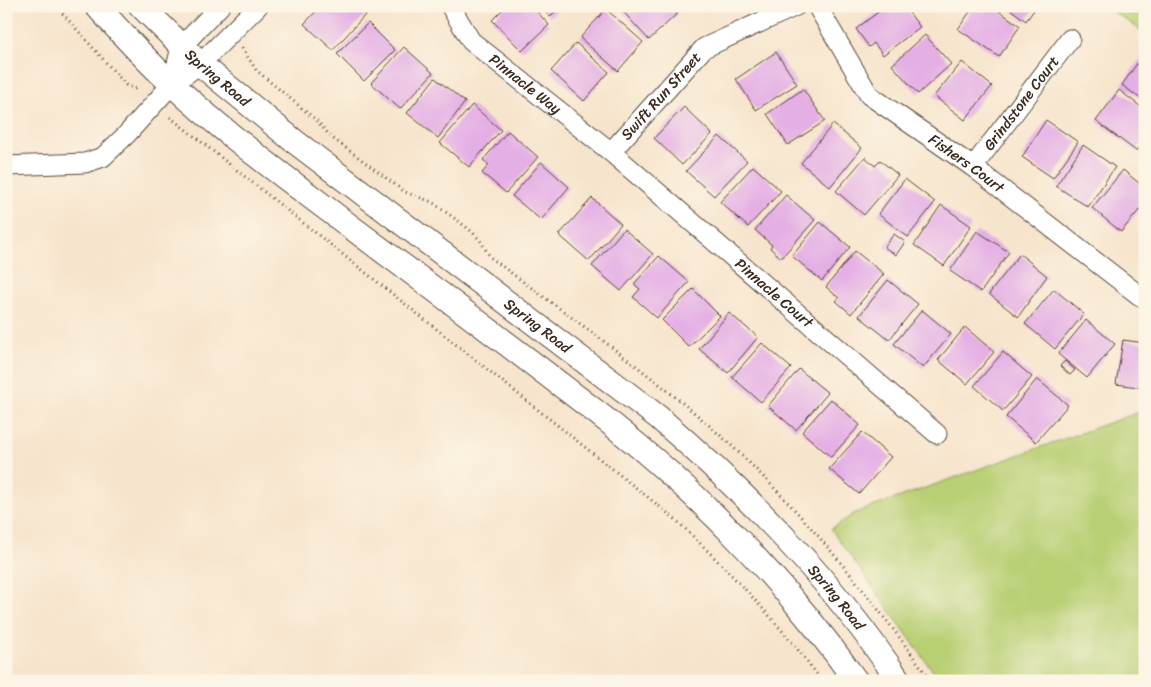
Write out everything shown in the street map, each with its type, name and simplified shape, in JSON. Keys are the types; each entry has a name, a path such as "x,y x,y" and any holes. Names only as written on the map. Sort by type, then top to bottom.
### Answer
{"main road":[{"path":"97,6 172,84 284,176 624,435 711,513 730,533 813,624 856,681"},
{"name":"Spring Road","path":"141,6 200,64 294,141 658,417 695,449 737,489 806,561 852,616 899,681"}],"street":[{"path":"172,84 181,47 220,6"},
{"path":"6,166 85,163 103,157 127,134 172,84 200,64 258,6"},
{"name":"Pinnacle Way","path":"454,6 452,8 471,41 611,152"},
{"name":"Swift Run Street","path":"611,152 704,48 796,6"},
{"name":"Fishers Court","path":"816,6 869,96 972,167 1140,296 1145,293"},
{"name":"Grindstone Court","path":"972,167 1070,39"},
{"name":"Pinnacle Court","path":"611,152 937,434"}],"path":[{"path":"56,6 126,85 138,90"},
{"path":"242,47 256,70 316,120 331,137 405,192 432,202 469,229 480,240 490,257 654,381 734,448 819,535 887,619 931,681"},
{"path":"170,117 674,518 732,575 777,624 796,645 822,681"}],"green space":[{"path":"1109,6 1145,6 1145,33 1109,9"},
{"path":"1145,410 1145,681 940,681 831,529 855,513"}],"building":[{"path":"321,6 358,6 366,14 333,50 304,24"},
{"path":"506,6 532,6 549,25 522,51 492,20"},
{"path":"540,6 561,6 550,17"},
{"path":"618,6 671,6 678,13 649,40"},
{"path":"886,6 904,6 920,27 883,55 874,43 869,47 856,29"},
{"path":"974,6 992,6 1020,26 999,57 958,29"},
{"path":"1006,6 1037,6 1026,21"},
{"path":"606,9 643,42 618,71 580,38"},
{"path":"368,23 395,50 364,81 337,54"},
{"path":"925,35 951,64 918,94 892,65"},
{"path":"576,43 609,72 584,101 551,71"},
{"path":"404,47 433,73 400,109 371,83"},
{"path":"776,52 797,84 756,110 736,79"},
{"path":"1143,55 1145,56 1145,102 1122,85"},
{"path":"962,62 992,86 965,120 934,96"},
{"path":"435,78 465,102 438,138 407,113"},
{"path":"803,89 825,121 788,145 767,114"},
{"path":"1119,90 1145,110 1145,139 1136,151 1096,121"},
{"path":"472,105 501,130 469,167 440,143"},
{"path":"684,107 712,134 682,165 654,138"},
{"path":"1046,120 1078,142 1053,178 1022,157"},
{"path":"833,124 862,148 830,187 801,163"},
{"path":"508,131 538,157 506,193 482,173 489,165 483,160"},
{"path":"719,136 747,161 714,196 686,171"},
{"path":"1083,145 1115,167 1088,207 1056,186"},
{"path":"865,157 875,166 880,160 898,175 864,215 836,191"},
{"path":"541,162 569,187 541,220 512,196"},
{"path":"753,166 781,191 748,227 720,202"},
{"path":"1123,170 1145,188 1145,203 1121,232 1092,208"},
{"path":"905,179 935,202 908,237 878,214"},
{"path":"786,195 815,220 781,258 770,248 772,245 755,230"},
{"path":"592,198 621,224 589,261 559,235"},
{"path":"941,205 971,226 944,266 914,245"},
{"path":"820,222 850,247 822,281 792,256"},
{"path":"624,229 653,254 621,291 592,266"},
{"path":"977,231 1009,252 981,292 950,271"},
{"path":"894,234 905,242 896,255 884,247"},
{"path":"855,251 884,274 851,314 836,301 839,298 826,287"},
{"path":"1020,254 1047,276 1018,317 989,294"},
{"path":"659,256 689,282 657,318 633,297 640,289 634,284"},
{"path":"888,280 918,304 889,340 859,316"},
{"path":"693,289 720,316 689,347 662,320"},
{"path":"1054,289 1084,314 1055,349 1025,324"},
{"path":"922,310 951,334 923,368 894,344"},
{"path":"729,313 758,337 728,373 699,349"},
{"path":"1086,320 1115,344 1087,378 1058,354"},
{"path":"965,327 994,352 967,384 938,360"},
{"path":"1123,340 1145,343 1145,388 1116,384"},
{"path":"762,343 791,368 761,402 732,377"},
{"path":"1003,352 1032,377 1003,411 974,386"},
{"path":"1065,361 1075,370 1070,375 1060,366"},
{"path":"799,369 828,393 796,430 768,406"},
{"path":"1037,379 1068,405 1036,442 1006,417"},
{"path":"831,399 860,425 831,457 802,432"},
{"path":"862,432 891,457 859,494 829,469"}]}
